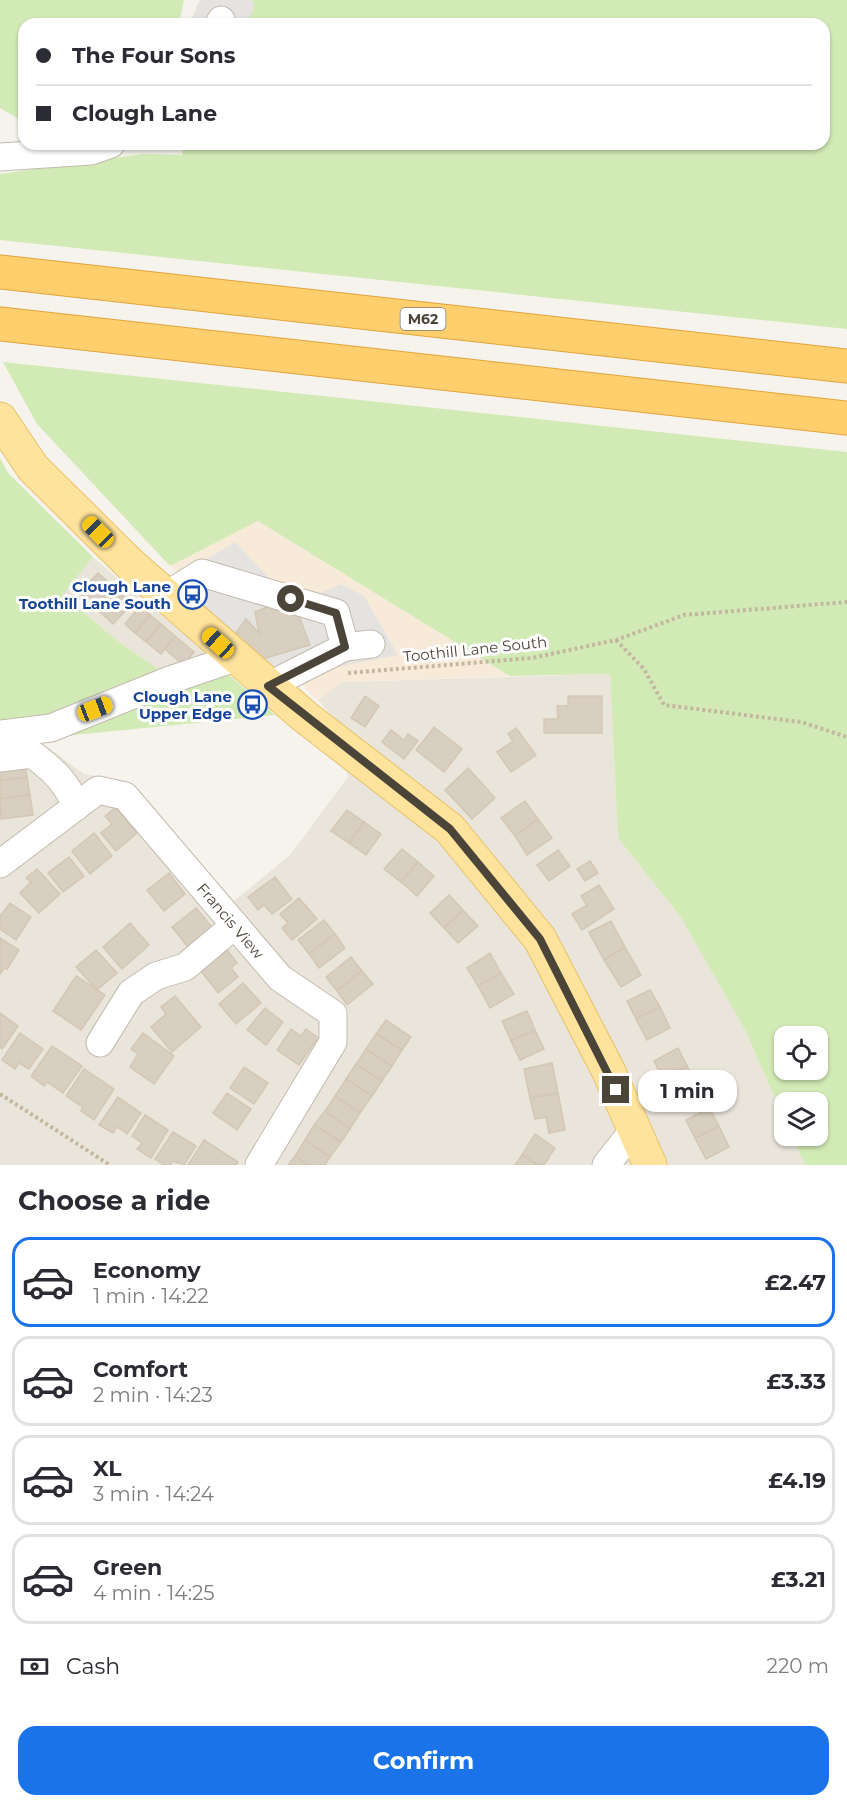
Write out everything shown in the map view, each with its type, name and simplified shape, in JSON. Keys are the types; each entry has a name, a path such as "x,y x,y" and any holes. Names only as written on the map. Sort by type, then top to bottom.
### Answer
{"highway":[{"name":"M62","path":"0,272 847,366"},
{"path":"0,324 847,418"}],"main road":[{"path":"0,419 33,468 165,596 268,686 450,829 540,939 608,1070 633,1131 650,1165"}],"street":[{"path":"0,157 94,150"},
{"path":"165,596 202,573 336,613 354,655 268,686"},
{"path":"0,734 51,728 159,684 235,658"},
{"path":"0,758 32,753 53,770 71,792 76,807"},
{"name":"Francis View","path":"0,864 98,790 125,796 280,978 333,1014 333,1042 259,1165"},
{"path":"100,1043 131,993 156,976 185,967 235,925"},
{"path":"606,1165 633,1131"}],"path":[{"name":"Toothill Lane South","path":"354,655 532,658 616,640 684,615 847,602"},
{"path":"616,640 644,669 664,705 801,722 847,736"},
{"path":"0,1094 110,1165"}],"shaded area":[{"path":"200,0 250,0 255,4 249,18 192,18"},
{"path":"258,521 510,676 342,682 318,700 170,566"},
{"path":"235,542 276,585 314,596 341,584 364,596 398,655 316,671 289,684 259,660 309,645 295,608 259,633 246,619 233,637 173,581"},
{"path":"93,557 211,657 162,672 115,639 63,593"},
{"path":"610,674 618,838 680,916 745,1030 774,1096 774,1146 796,1146 805,1165 0,1165 0,745 38,740 84,774 128,782 234,901 290,855 348,777 337,722 318,700 342,682"}],"green space":[{"path":"0,0 184,0 180,18 18,18 18,118 0,108"},
{"path":"250,0 847,0 847,329 0,240 0,174 143,154 182,155 183,150 830,150 830,18 249,18 254,4"},
{"path":"3,362 847,452 847,1165 805,1165 796,1146 828,1146 828,1092 774,1092 774,1096 745,1030 680,916 618,838 610,674 510,676 258,521 170,566 37,424"},
{"path":"0,458 8,473 93,557 63,594 115,639 162,672 46,717 0,722"},
{"path":"221,668 275,715 43,738"}],"building":[{"path":"98,573 132,604 113,624 80,593"},
{"path":"280,602 286,615 296,608 310,645 259,660 233,637 246,619 259,633 255,612"},
{"path":"140,606 150,615 135,633 125,624"},
{"path":"150,615 161,624 146,642 135,633"},
{"path":"161,624 175,636 161,654 146,642"},
{"path":"175,636 194,652 183,665 165,649"},
{"path":"365,696 379,706 365,727 351,718"},
{"path":"568,696 602,696 602,733 544,733 544,719 558,719 557,706 568,706"},
{"path":"434,727 462,749 444,772 416,750"},
{"path":"516,728 536,755 511,772 497,752 513,741 508,734"},
{"path":"391,730 404,740 408,734 418,741 404,759 382,742"},
{"path":"25,761 27,777 0,781 0,765"},
{"path":"468,768 495,798 472,819 445,790"},
{"path":"27,777 30,795 0,799 0,781"},
{"path":"30,795 33,815 1,819 0,799"},
{"path":"525,801 538,819 515,836 501,818"},
{"path":"116,807 137,833 116,851 101,833 112,824 105,816"},
{"path":"347,810 364,822 349,843 331,831"},
{"path":"538,819 552,838 527,855 515,836"},
{"path":"364,822 381,834 366,855 349,843"},
{"path":"94,833 112,856 90,874 72,851"},
{"path":"402,849 418,862 401,882 384,869"},
{"path":"558,850 570,866 549,881 537,865"},
{"path":"69,857 84,876 63,892 48,873"},
{"path":"590,861 598,873 585,881 577,869"},
{"path":"418,862 434,876 417,896 401,882"},
{"path":"37,869 60,894 39,913 20,893 31,882 26,878"},
{"path":"169,873 185,894 164,911 147,890"},
{"path":"275,877 292,899 272,914 264,905 258,910 248,897"},
{"path":"599,885 614,909 582,930 572,914 587,905 581,896"},
{"path":"449,895 463,910 444,928 430,913"},
{"path":"299,898 317,919 292,940 282,928 288,923 280,914"},
{"path":"10,903 31,917 16,940 0,929 0,916"},
{"path":"196,908 215,931 191,951 172,927"},
{"path":"463,910 478,926 458,943 444,928"},
{"path":"324,920 335,934 309,954 298,940"},
{"path":"611,921 625,947 604,960 589,932"},
{"path":"130,923 149,945 122,969 103,947"},
{"path":"335,934 345,948 319,968 309,954"},
{"path":"0,938 19,950 7,969 4,968 0,974"},
{"path":"625,947 641,975 621,987 604,960"},
{"path":"96,950 117,973 97,990 76,967"},
{"path":"227,950 237,963 231,968 238,977 218,993 201,971"},
{"path":"490,953 501,973 478,986 467,968"},
{"path":"351,957 362,971 337,991 326,977"},
{"path":"362,971 373,984 347,1005 337,991"},
{"path":"501,973 514,994 490,1008 478,986"},
{"path":"76,976 105,995 81,1030 53,1011"},
{"path":"243,983 261,1003 236,1024 219,1004"},
{"path":"650,990 660,1007 636,1019 627,1001"},
{"path":"175,996 201,1027 172,1052 151,1027 166,1014 161,1007"},
{"path":"660,1007 670,1028 647,1040 636,1019"},
{"path":"265,1008 283,1022 266,1045 247,1030"},
{"path":"527,1011 535,1030 511,1041 502,1021"},
{"path":"0,1013 18,1026 2,1049 0,1047"},
{"path":"386,1020 411,1037 402,1050 376,1034"},
{"path":"291,1029 301,1036 306,1029 318,1038 299,1065 277,1050"},
{"path":"535,1030 544,1049 520,1060 511,1041"},
{"path":"20,1033 43,1049 29,1069 19,1063 15,1069 2,1060"},
{"path":"143,1033 174,1056 154,1084 130,1067 138,1054 131,1049"},
{"path":"376,1034 402,1050 392,1066 366,1049"},
{"path":"52,1046 82,1066 63,1093 47,1082 44,1086 31,1076"},
{"path":"678,1048 687,1066 663,1079 654,1061"},
{"path":"366,1049 392,1066 382,1081 356,1064"},
{"path":"552,1063 558,1093 530,1098 524,1069"},
{"path":"356,1064 382,1081 372,1096 346,1079"},
{"path":"687,1066 698,1087 674,1099 663,1079"},
{"path":"244,1067 268,1083 254,1104 230,1088"},
{"path":"84,1069 114,1089 94,1120 81,1111 83,1107 66,1096"},
{"path":"346,1079 372,1096 360,1113 335,1096"},
{"path":"227,1093 251,1109 237,1130 213,1113"},
{"path":"558,1093 565,1130 549,1133 546,1117 535,1119 530,1098"},
{"path":"335,1096 360,1113 350,1129 325,1111"},
{"path":"118,1097 141,1113 127,1134 117,1127 113,1133 99,1125"},
{"path":"709,1108 719,1126 695,1138 686,1120"},
{"path":"325,1111 350,1129 341,1142 314,1125"},
{"path":"145,1115 168,1130 151,1158 137,1149 142,1143 132,1136"},
{"path":"314,1125 341,1142 330,1157 305,1140"},
{"path":"719,1126 729,1147 706,1159 695,1138"},
{"path":"173,1132 196,1146 184,1165 173,1161 170,1165 164,1165 155,1159"},
{"path":"535,1134 555,1148 544,1165 538,1165 522,1155"},
{"path":"204,1140 238,1162 236,1165 188,1165"},
{"path":"305,1140 330,1157 325,1165 308,1165 295,1156"},
{"path":"522,1155 538,1165 515,1165"},
{"path":"295,1156 308,1165 288,1165"}],"place":[{"name":"Clough Lane Toothill Lane South","path":"192,595"},
{"name":"Clough Lane Upper Edge","path":"253,705"}],"route":[{"path":"291,599 336,613 345,647 268,686 450,829 540,939 608,1070 616,1090"}]}
